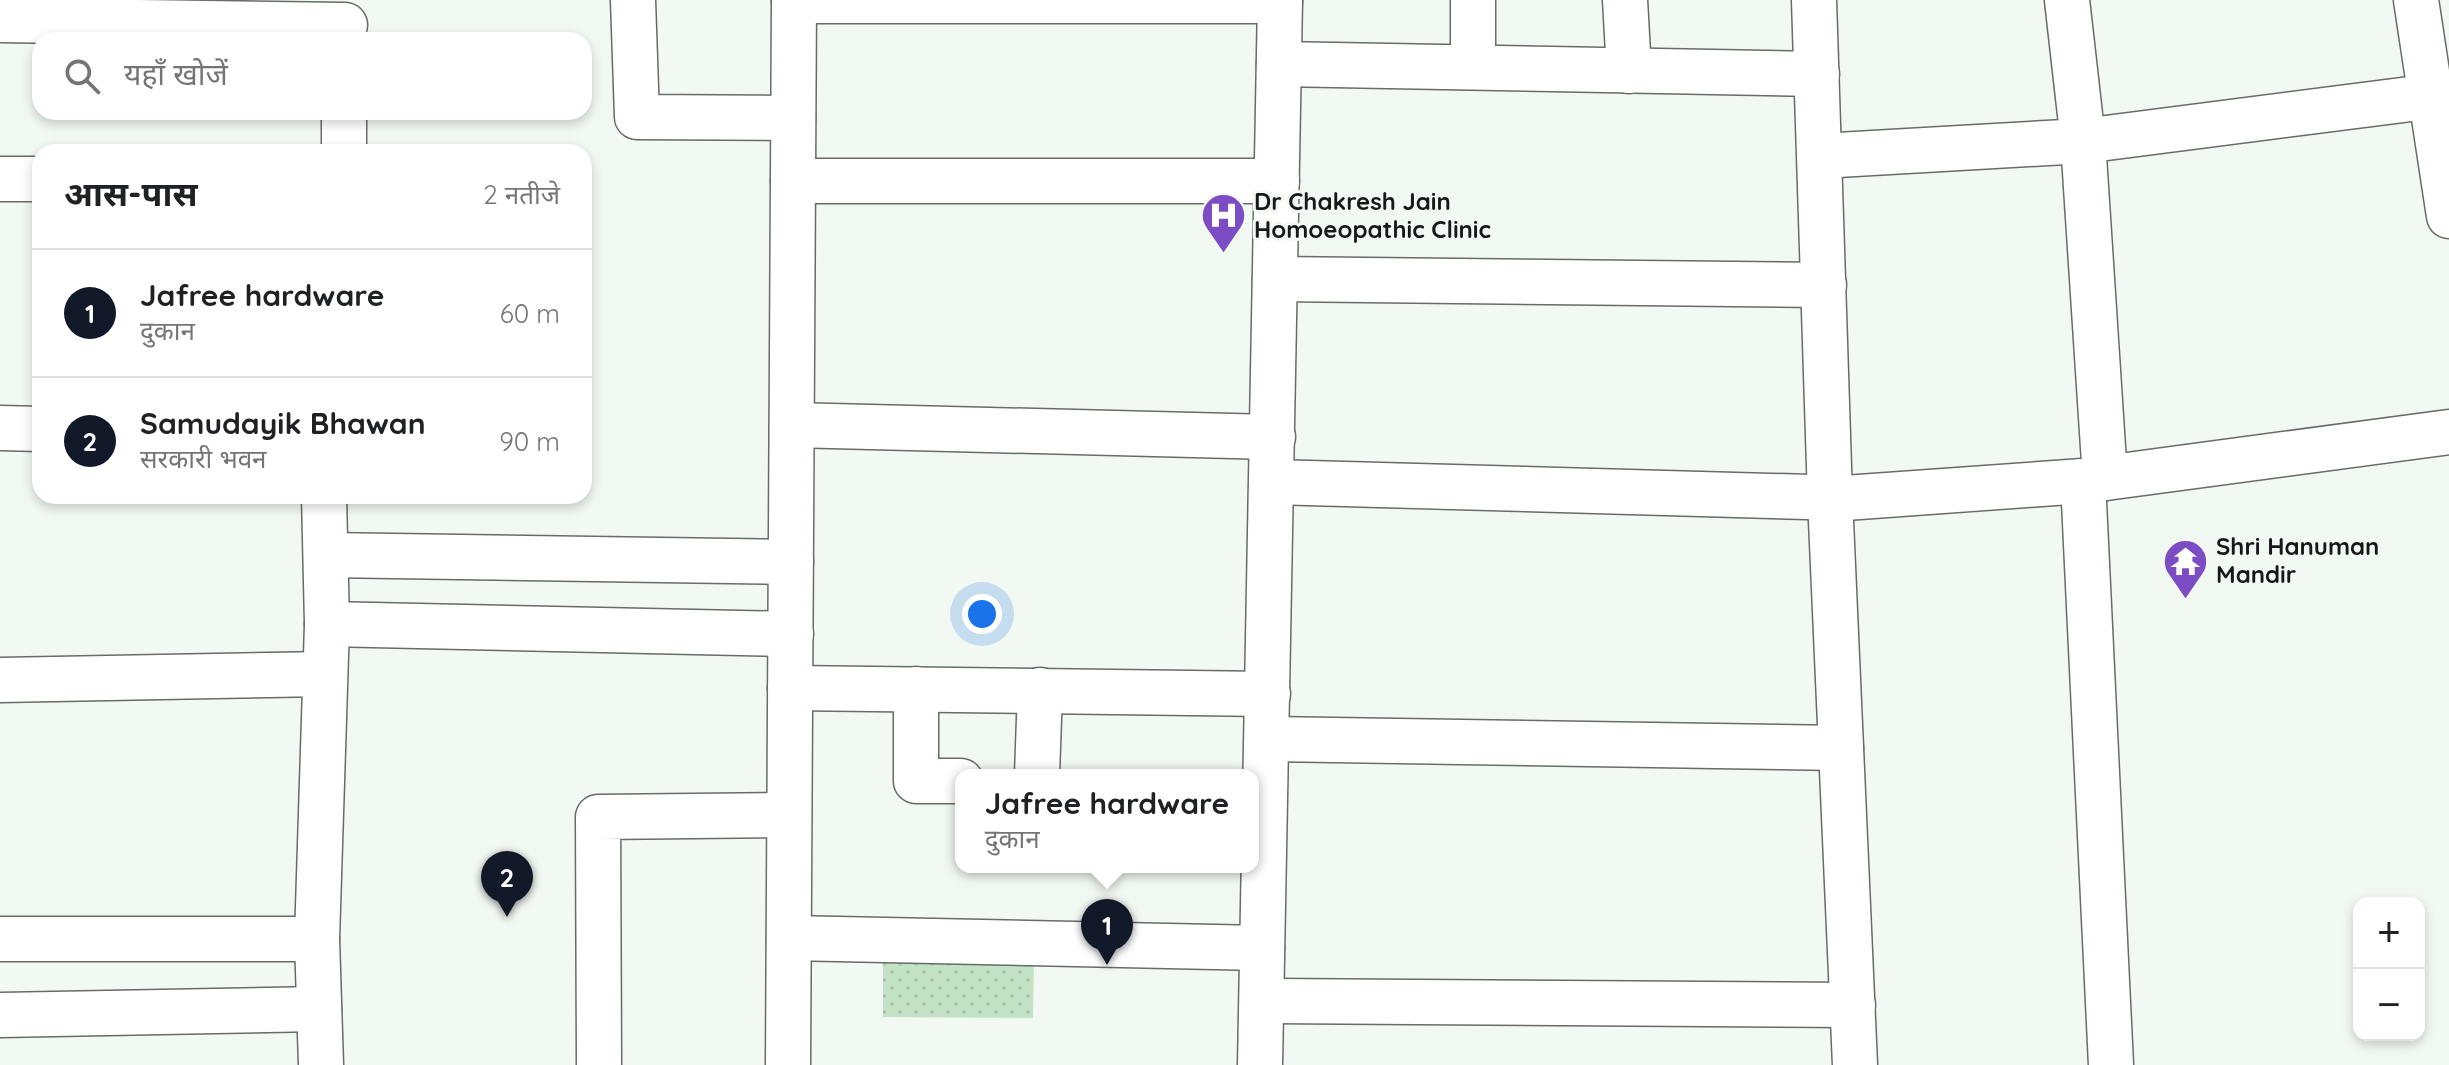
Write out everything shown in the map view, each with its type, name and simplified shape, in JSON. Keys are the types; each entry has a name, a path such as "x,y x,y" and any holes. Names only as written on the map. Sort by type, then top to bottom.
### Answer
{"street":[{"path":"633,0 637,117 793,118"},
{"path":"788,1065 794,0 1280,0 1260,1065"},
{"path":"1473,0 1473,67"},
{"path":"1625,0 1629,71"},
{"path":"1814,0 1830,498 1855,1065"},
{"path":"2067,0 2083,141 2111,1065"},
{"path":"2416,0 2440,95 2449,216"},
{"path":"0,20 345,22"},
{"path":"1279,64 1817,74"},
{"path":"1820,156 2083,141 2440,95"},
{"path":"344,120 344,144"},
{"path":"0,179 32,179"},
{"path":"793,181 1277,181"},
{"path":"1275,279 1824,285"},
{"path":"792,425 1273,437"},
{"path":"0,428 32,429"},
{"path":"1272,482 1830,498 2094,480 2449,432"},
{"path":"321,1065 317,939 327,624 324,504"},
{"path":"326,555 791,562"},
{"path":"327,624 791,634"},
{"path":"0,680 325,674"},
{"path":"790,688 1268,694"},
{"path":"916,689 916,781 955,781"},
{"path":"1037,769 1040,690"},
{"path":"1267,739 1841,748"},
{"path":"599,1065 598,817 789,815"},
{"path":"789,938 1262,948"},
{"path":"0,939 317,939"},
{"path":"1262,1001 1853,1005"},
{"path":"0,1015 319,1009"}],"green space":[{"path":"883,958 1034,959 1033,1018 883,1017"}],"place":[{"name":"Dr Chakresh Jain Homoeopathic Clinic","path":"1223,255"},
{"name":"Shri Hanuman Mandir","path":"2185,600"},
{"name":"Samudayik Bhawan","path":"507,917"},
{"name":"Jafree hardware","path":"1107,965"}]}
